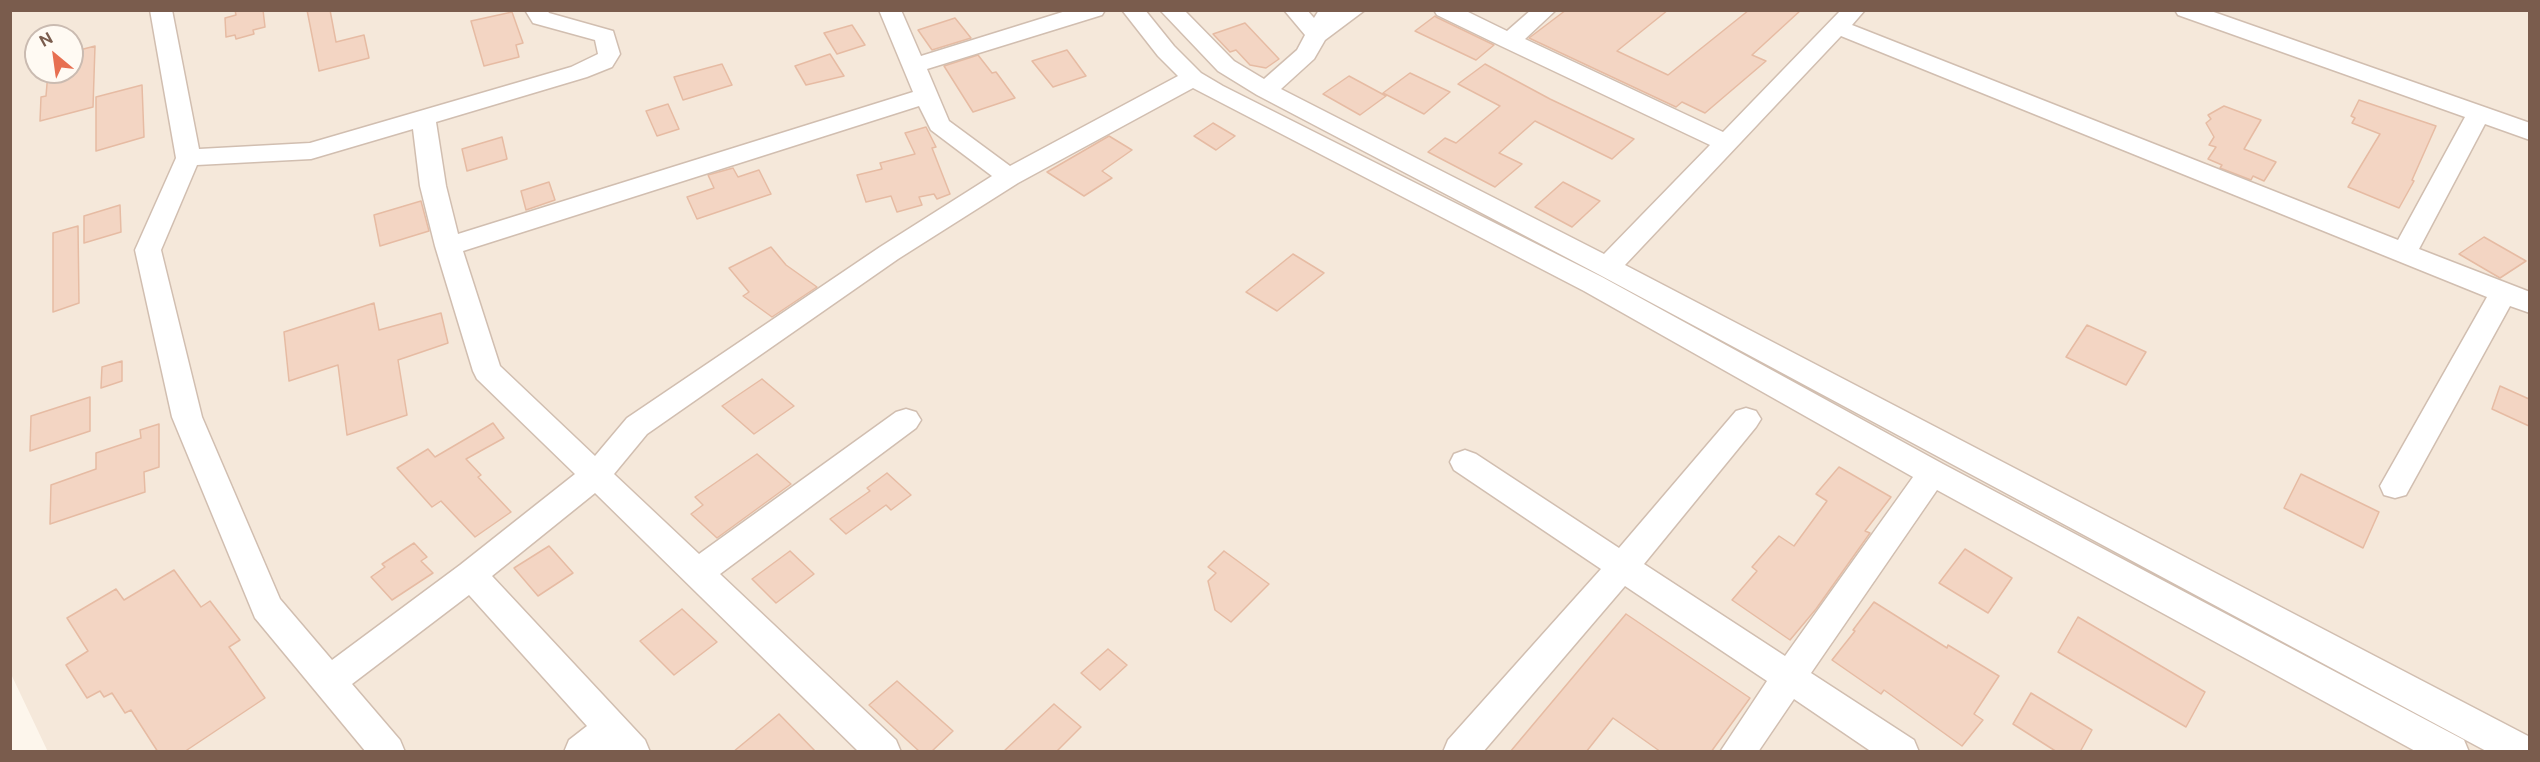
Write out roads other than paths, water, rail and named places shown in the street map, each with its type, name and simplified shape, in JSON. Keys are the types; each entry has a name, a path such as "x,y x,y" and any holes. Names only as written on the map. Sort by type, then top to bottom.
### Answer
{"street":[{"path":"161,10 188,158 148,249 187,417 267,608 388,752"},
{"path":"188,158 311,151 579,72 604,62 609,54 605,36 541,18 536,10"},
{"path":"890,10 939,125 1009,177"},
{"path":"912,66 1094,10"},
{"path":"1133,10 1166,51 1193,78 1593,284 1932,473 2452,752"},
{"path":"1171,10 1226,66 1265,90 1607,267 2523,752"},
{"path":"1294,10 1317,34"},
{"path":"1265,90 1306,54 1330,10"},
{"path":"1317,34 1354,10"},
{"path":"1445,10 1727,143"},
{"path":"1509,41 1545,10"},
{"path":"2186,10 2529,132"},
{"path":"1607,267 1846,19 2404,253 2529,303"},
{"path":"329,682 471,575 596,475 637,426 889,253 1009,177 1193,78"},
{"path":"448,246 926,96"},
{"path":"2404,253 2479,114"},
{"path":"424,118 433,186 448,246 487,371 884,752"},
{"path":"2395,486 2503,293"},
{"path":"1460,752 1623,566 1746,419"},
{"path":"698,573 906,420"},
{"path":"1465,462 1902,752"},
{"path":"1737,752 1932,473"},
{"path":"471,575 622,740 581,752"}]}
